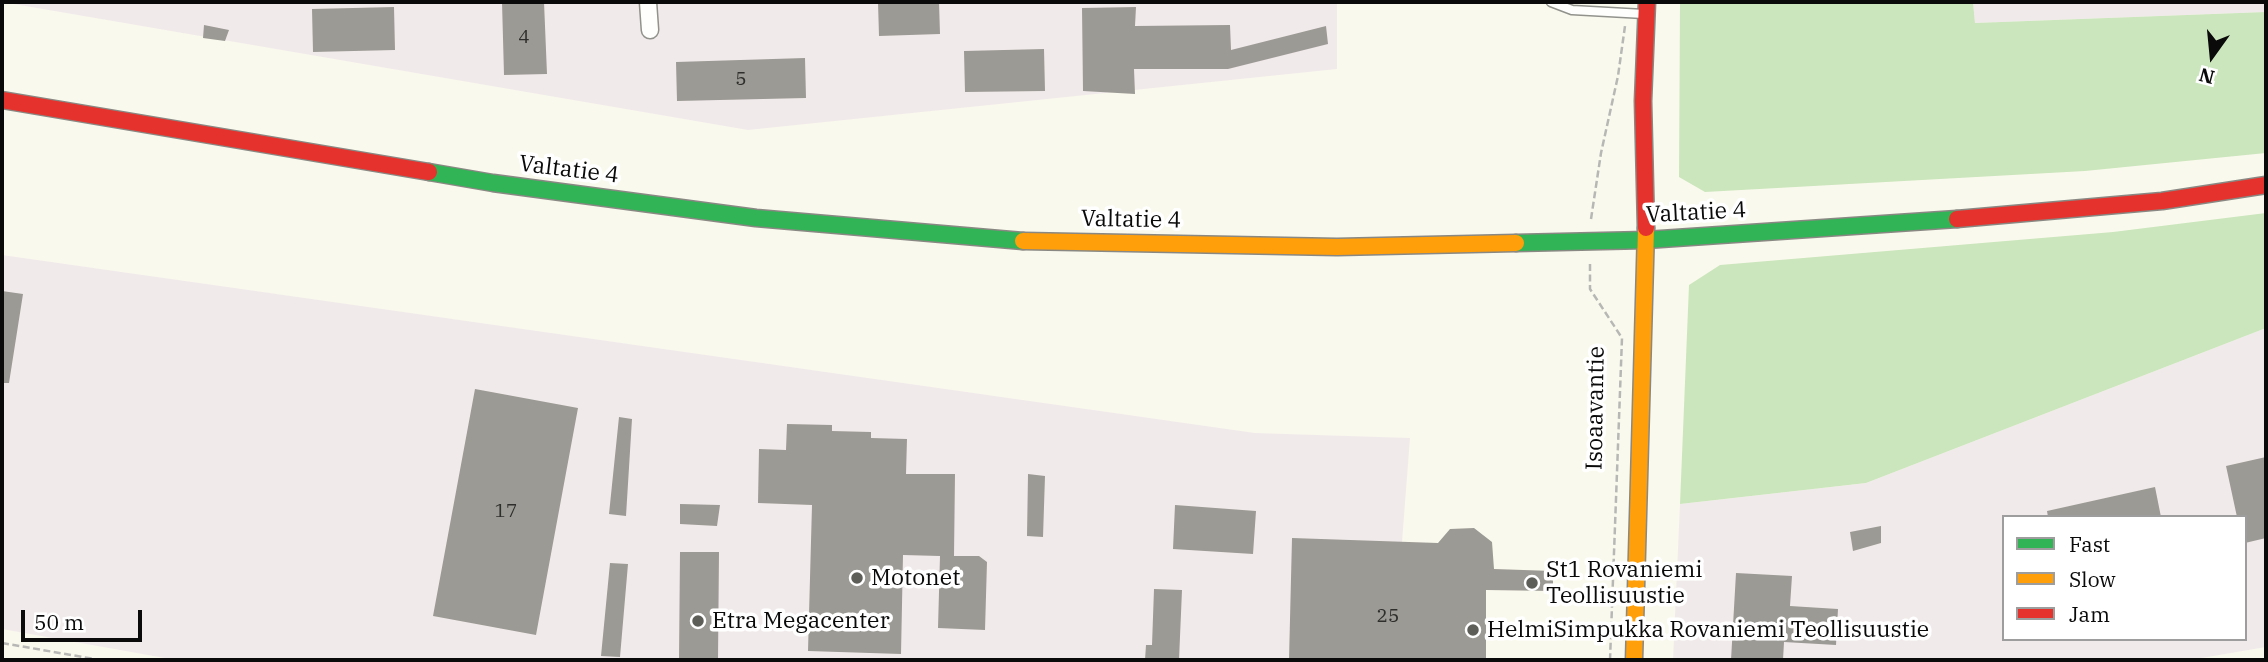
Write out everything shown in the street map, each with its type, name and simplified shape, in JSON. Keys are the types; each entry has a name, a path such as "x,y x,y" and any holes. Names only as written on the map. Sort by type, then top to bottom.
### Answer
{"main road":[{"name":"Isoaavantie","path":"1634,660 1646,240 1643,101 1647,8"},
{"name":"Valtatie 4","path":"2,100 493,183 769,219 1022,241 1337,247 1646,240 1911,223 2162,201 2266,185"}],"street":[{"path":"648,2 650,30"}],"lane":[{"path":"1551,2 1572,10 1595,12 1626,13 1647,8"},
{"path":"1595,2 1595,12"}],"path":[{"name":"Isoaavantie","path":"1610,660 1622,338 1590,289 1590,241 1595,189 1618,76 1626,13"},
{"path":"2,643 100,660"}],"shaded area":[{"path":"2,2 1337,2 1337,69 748,130"},
{"path":"1973,2 2266,2 2266,12 1975,23"},
{"path":"2,255 1255,433 1410,438 1393,660 176,660 2,629"},
{"path":"2266,328 2266,647 2190,660 1673,660 1680,504 1866,483"}],"green space":[{"path":"1680,2 1973,2 1975,23 2266,12 2266,153 2085,171 1705,192 1679,177"},
{"path":"2266,213 2266,328 1866,483 1680,504 1689,285 1720,265 2113,232"}],"building":[{"path":"502,2 544,2 547,74 504,75"},
{"path":"878,2 939,2 940,34 879,36"},
{"path":"394,7 395,50 313,52 312,9"},
{"path":"1136,7 1135,26 1230,25 1231,50 1326,26 1328,44 1228,69 1134,69 1135,94 1083,91 1082,8"},
{"path":"204,25 229,30 225,41 203,38"},
{"path":"1044,49 1045,91 965,92 964,51"},
{"path":"805,58 806,98 677,101 676,62"},
{"path":"2,291 23,294 9,383 2,383"},
{"path":"475,389 578,408 536,635 433,616"},
{"path":"619,417 632,419 626,516 609,514"},
{"name":"Motonet","path":"787,424 832,425 832,431 871,432 871,438 907,439 906,474 955,474 954,556 979,556 987,562 985,630 938,628 940,556 903,555 901,654 808,651 812,505 758,503 759,449 786,450"},
{"path":"2266,457 2266,538 2247,543 2247,515 2237,515 2226,466"},
{"path":"1028,474 1045,476 1043,537 1027,536"},
{"path":"2155,487 2161,515 2048,515 2047,511"},
{"path":"680,504 720,505 717,526 680,524"},
{"path":"1175,505 1256,511 1253,554 1173,549"},
{"path":"1881,526 1881,543 1853,551 1850,532"},
{"path":"1474,528 1492,542 1494,569 1553,571 1553,591 1486,590 1486,660 1289,660 1292,538 1438,543 1450,529"},
{"path":"680,552 719,552 718,660 679,660"},
{"path":"610,563 628,564 620,657 601,656"},
{"path":"1736,573 1792,576 1790,606 1838,609 1836,645 1784,642 1783,660 1731,660"},
{"path":"1154,589 1182,590 1179,660 1145,660 1146,645 1152,645"}],"traffic: fast":[{"path":"429,172 756,218 1023,241"},
{"path":"1516,243 1646,240 1957,219"}],"traffic: slow":[{"path":"1634,660 1646,228"},
{"path":"1023,241 1337,247 1516,243"}],"traffic: jam":[{"path":"1646,228 1643,101 1647,2"},
{"path":"2,100 429,172"},
{"path":"1957,219 2162,201 2266,185"}],"place":[{"name":"Motonet","path":"857,578"},
{"name":"St1 Rovaniemi Teollisuustie","path":"1532,583"},
{"name":"Etra Megacenter","path":"698,621"},
{"name":"HelmiSimpukka Rovaniemi Teollisuustie","path":"1473,630"}]}
